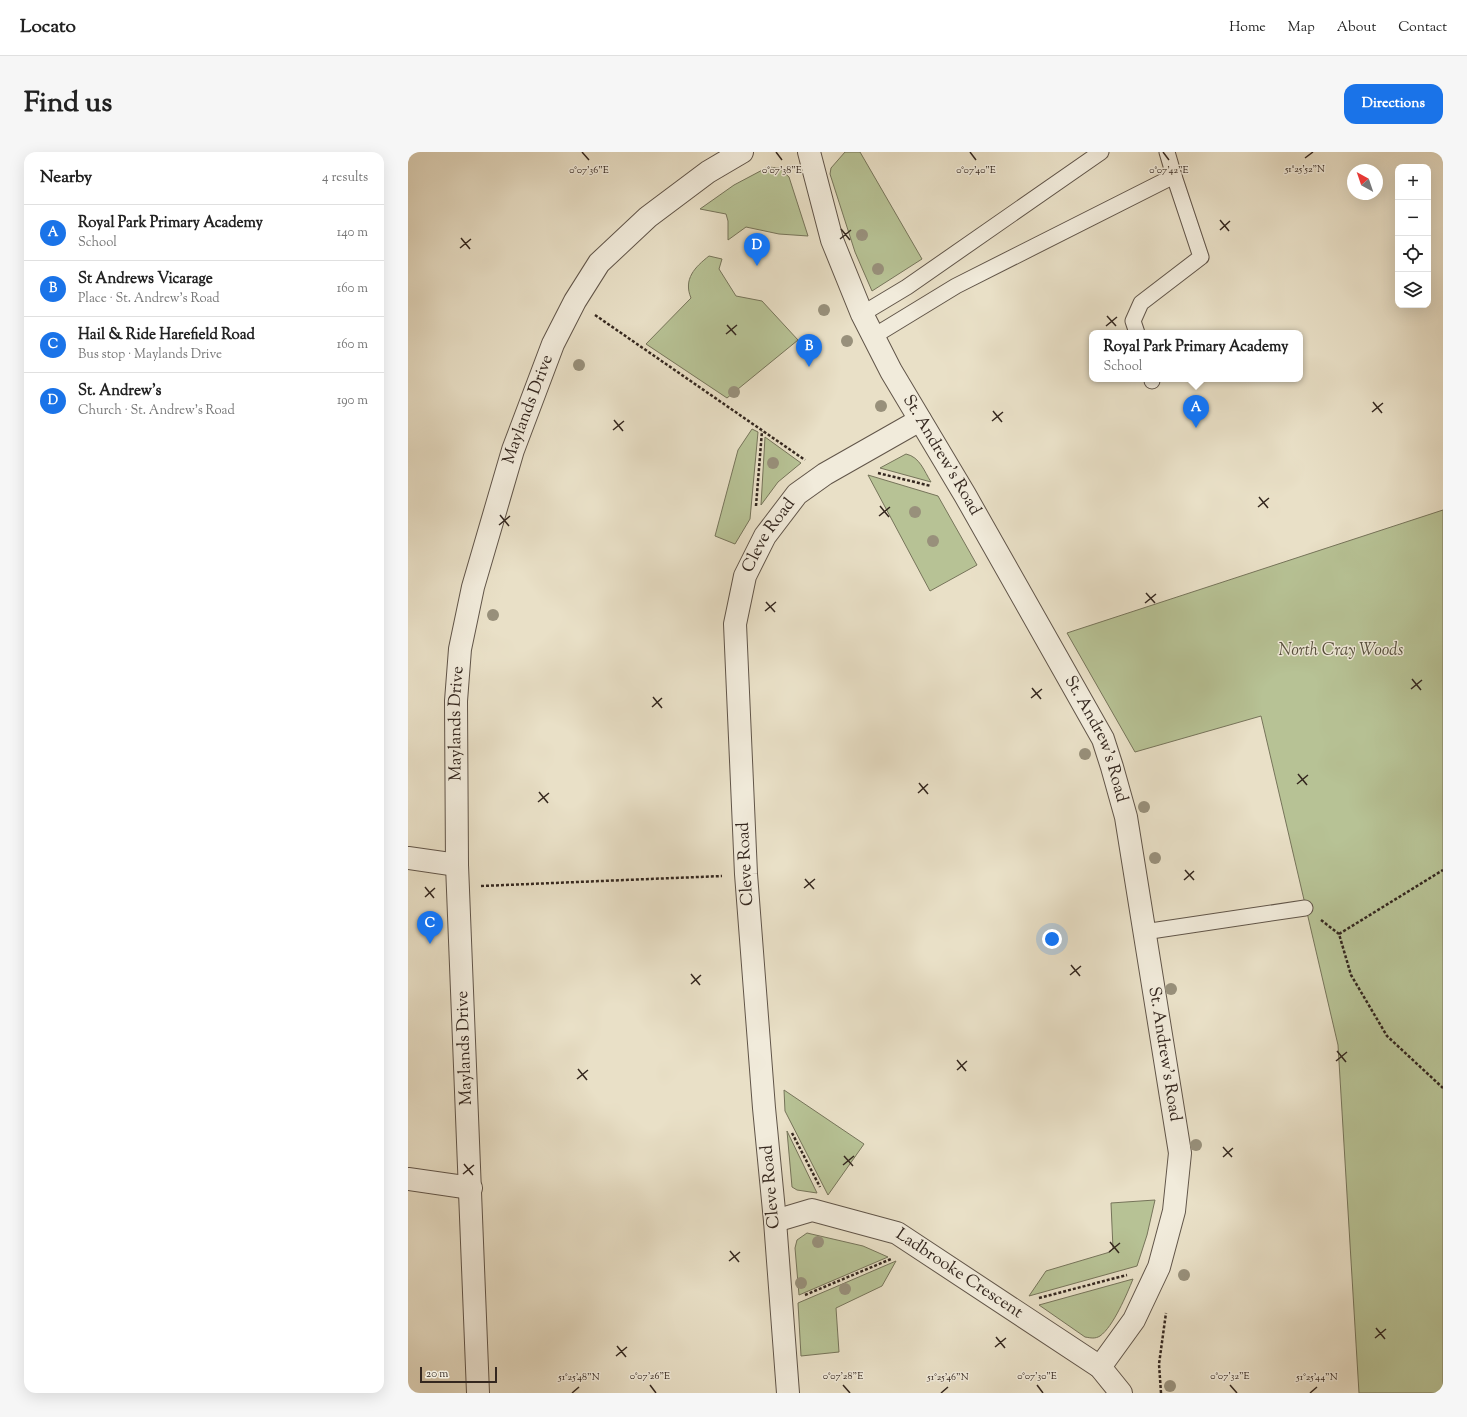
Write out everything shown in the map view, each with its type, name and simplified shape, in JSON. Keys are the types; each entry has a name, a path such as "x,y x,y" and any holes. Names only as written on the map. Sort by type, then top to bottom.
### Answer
{"street":[{"name":"Maylands Drive","path":"478,1393 457,865 456,701 461,641 473,588 513,450 553,344 575,301 599,263 648,217 708,172 742,152"},
{"name":"St. Andrew's Road","path":"809,152 832,240 862,314 891,371 965,495 1103,739 1126,817 1180,1153 1174,1211 1160,1267 1134,1320 1100,1367"},
{"name":"Cleve Road","path":"788,1393 746,874 735,624 745,576 765,536 797,494 834,469 920,420"},
{"path":"408,858 457,865"},
{"path":"408,1179 471,1188"},
{"name":"Ladbrooke Crescent","path":"774,1221 812,1210 897,1233 1100,1367 1121,1393"}],"lane":[{"path":"862,314 925,275 1100,152"},
{"path":"1136,330 1133,321 1141,303 1201,257 1166,152"},
{"path":"874,336 956,286 1174,176"},
{"path":"1144,932 1305,908"}],"path":[{"path":"575,301 762,430 834,469 965,495"},
{"path":"762,430 755,526 765,536"},
{"path":"1339,934 1443,870"},
{"path":"458,887 746,874"},
{"path":"1305,908 1339,934 1351,975 1387,1036 1443,1088"},
{"path":"764,1108 782,1114 834,1216"},
{"path":"781,1306 919,1247"},
{"path":"1008,1306 1160,1267"},
{"path":"1161,1393 1159,1364 1166,1310"}],"green space":[{"path":"845,152 860,152 922,259 872,291 855,252 830,174 831,168"},
{"path":"768,167 779,168 789,177 808,236 779,234 746,227 728,240 728,221 726,214 700,209 734,185"},
{"path":"709,256 722,259 719,269 736,296 762,301 798,340 727,398 646,344 691,298 688,285 689,279 695,269"},
{"path":"752,429 758,432 750,519 735,544 715,536 738,450"},
{"path":"765,437 801,463 778,482 761,505"},
{"path":"906,454 918,461 931,482 880,468"},
{"path":"868,475 938,496 977,565 930,591"},
{"name":"North Cray Woods","path":"1443,510 1443,1393 1359,1393 1338,1045 1261,716 1135,752 1067,633"},
{"path":"784,1090 864,1144 828,1195 785,1111"},
{"path":"787,1131 817,1193 797,1190 792,1187"},
{"path":"1155,1200 1147,1235 1137,1266 1029,1296 1046,1271 1110,1252 1113,1249 1111,1203"},
{"path":"807,1233 863,1246 888,1257 799,1295 795,1248 797,1240"},
{"path":"896,1261 882,1286 836,1308 839,1352 801,1356 798,1303"},
{"path":"1133,1279 1115,1318 1105,1332 1096,1338 1085,1337 1039,1305"}],"place":[{"name":"St. Andrew's","path":"757,266"},
{"name":"St Andrews Vicarage","path":"809,367"},
{"name":"Royal Park Primary Academy","path":"1196,428"},
{"name":"Hail & Ride Harefield Road","path":"430,944"}]}
